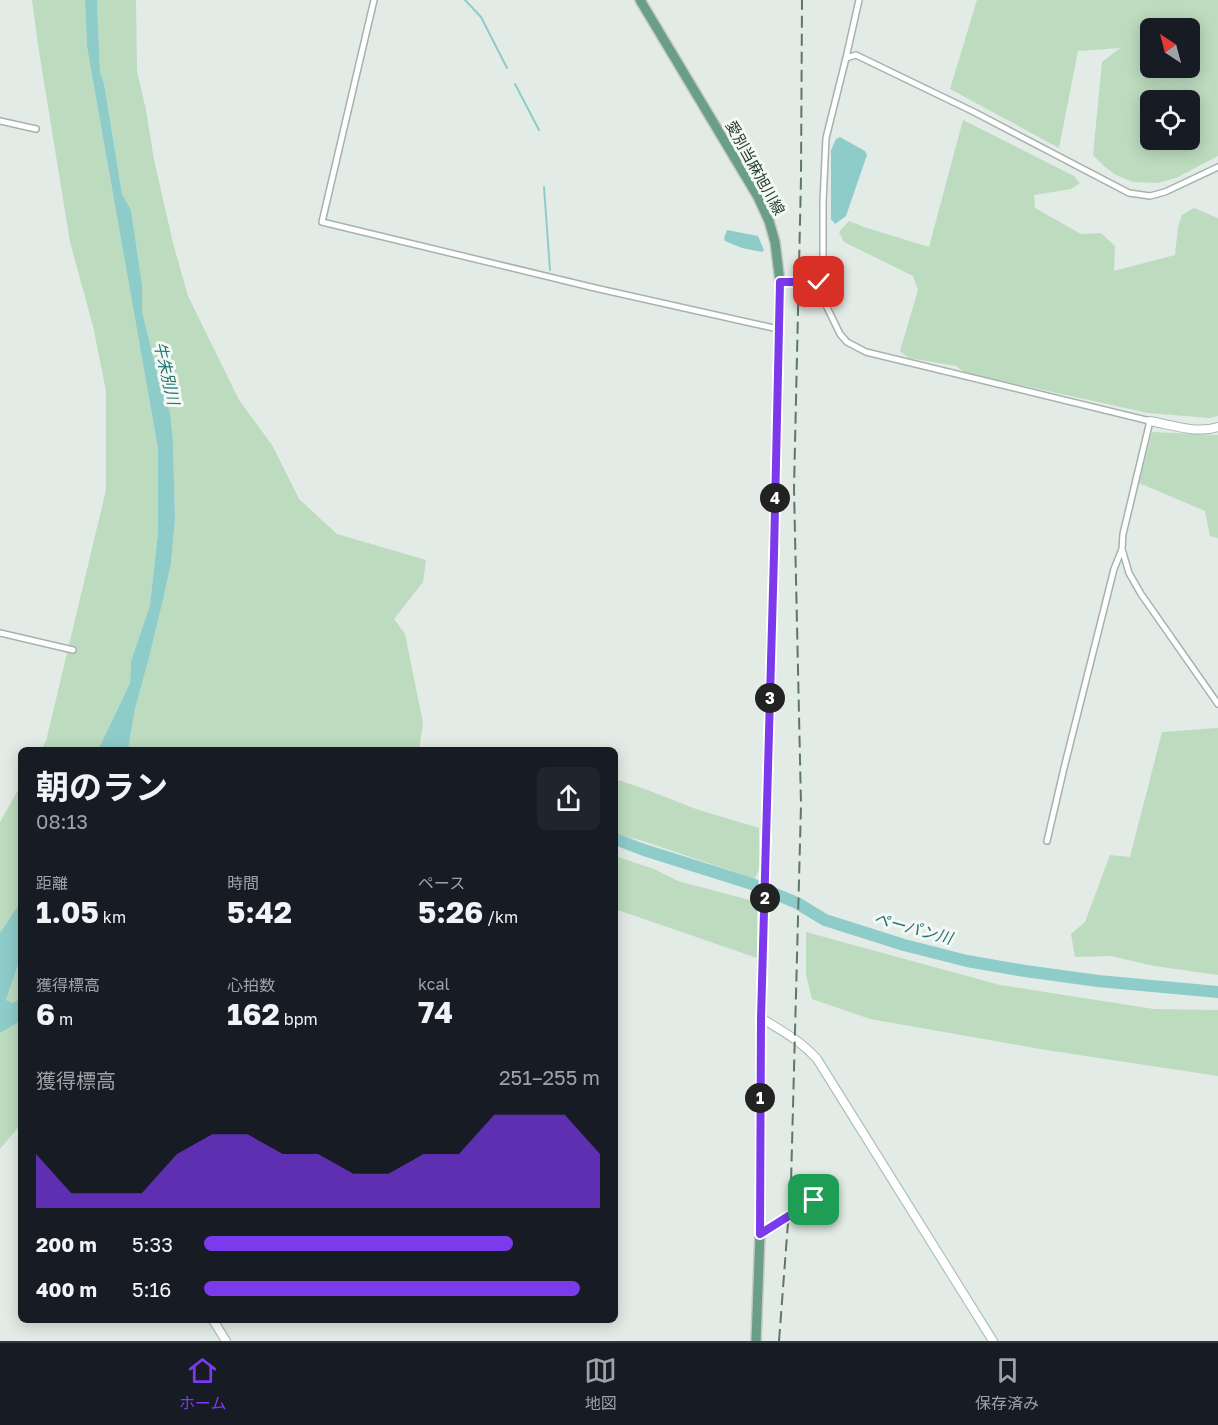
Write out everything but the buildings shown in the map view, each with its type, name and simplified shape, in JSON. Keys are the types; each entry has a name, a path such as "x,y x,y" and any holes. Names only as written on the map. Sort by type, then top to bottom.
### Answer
{"main road":[{"name":"愛別当麻旭川線","path":"640,0 758,197 769,220 775,242 780,282 762,965 760,1234 756,1341"}],"street":[{"path":"374,0 322,222 606,291 778,329"},
{"path":"859,0 826,138 823,268 819,282 823,299 840,334 847,342 876,354 1150,421 1192,429 1218,427"},
{"path":"846,58 856,55 974,112 1129,193 1150,196 1165,192 1218,167"},
{"path":"0,121 36,129"},
{"path":"780,282 819,282"},
{"path":"1047,841 1114,569 1122,549 1123,534 1150,421"},
{"path":"1122,549 1129,573 1141,594 1218,704"},
{"path":"0,633 73,650"},
{"path":"761,1018 795,1038 817,1059 993,1341"},
{"path":"760,1234 814,1200"},
{"path":"215,1323 226,1341"}],"green space":[{"path":"32,0 85,0 87,47 158,449 158,532 150,605 131,661 130,683 99,747 43,747 46,741 106,490 106,391 93,326 70,242"},
{"path":"97,0 136,0 137,71 173,243 188,296 239,400 272,445 299,499 337,534 426,560 423,582 394,619 405,634 423,723 419,747 129,747 135,709 171,564 175,519 173,442 142,311 142,284 131,210 122,194 104,83 100,72"},
{"path":"977,0 1218,0 1218,156 1176,178 1157,183 1133,182 1116,175 1093,155 1102,62 1120,48 1078,51 1059,148 950,89"},
{"path":"963,120 1074,176 1080,183 1071,189 1034,195 1035,208 1081,234 1101,233 1115,246 1114,271 1175,255 1178,227 1182,215 1194,208 1218,218 1218,416 1210,418 1148,413 966,373 956,366 909,358 900,351 918,290 913,276 844,242 839,232 849,221 929,247"},
{"path":"1152,432 1218,435 1218,538 1210,536 1205,511 1139,483"},
{"path":"1218,728 1218,975 1154,966 1111,956 1075,957 1071,934 1085,922 1110,855 1130,857 1162,732"},
{"path":"618,780 696,809 759,828 759,869 755,879 618,835"},
{"path":"18,790 18,906 0,933 0,822"},
{"path":"618,857 654,869 678,881 757,902 757,958 618,910"},
{"path":"806,932 1000,985 1154,1009 1218,1010 1218,1076 1046,1050 870,1019 812,999 806,975"},
{"path":"18,965 18,1000 13,1003 6,1000"},
{"path":"18,1023 18,1128 0,1149 0,1033"}],"water":[{"name":"牛朱別川","path":"85,0 97,0 100,72 104,83 122,194 131,210 142,284 142,311 157,373 170,413 173,442 175,519 171,564 135,709 129,747 99,747 130,683 131,661 150,605 158,532 158,449 87,47"},
{"path":"840,137 865,151 867,155 846,216 835,224 831,219 831,150 836,139"},
{"path":"727,230 758,236 764,250 762,252 742,248 725,241"},
{"path":"18,906 18,965 6,1000 13,1003 18,1000 18,1023 0,1033 0,933"}],"waterway":[{"path":"465,0 481,17 507,68"},
{"path":"515,84 539,130"},
{"path":"544,187 550,270"},
{"name":"ペーパン川","path":"618,840 752,884 797,903 825,920 904,945 967,961 1098,981 1218,992"}],"railway":[{"path":"779,1341 791,1183 801,805 794,489 801,178 802,0"}],"route":[{"path":"814,1200 760,1234 761,1018 780,282 819,282"}]}
